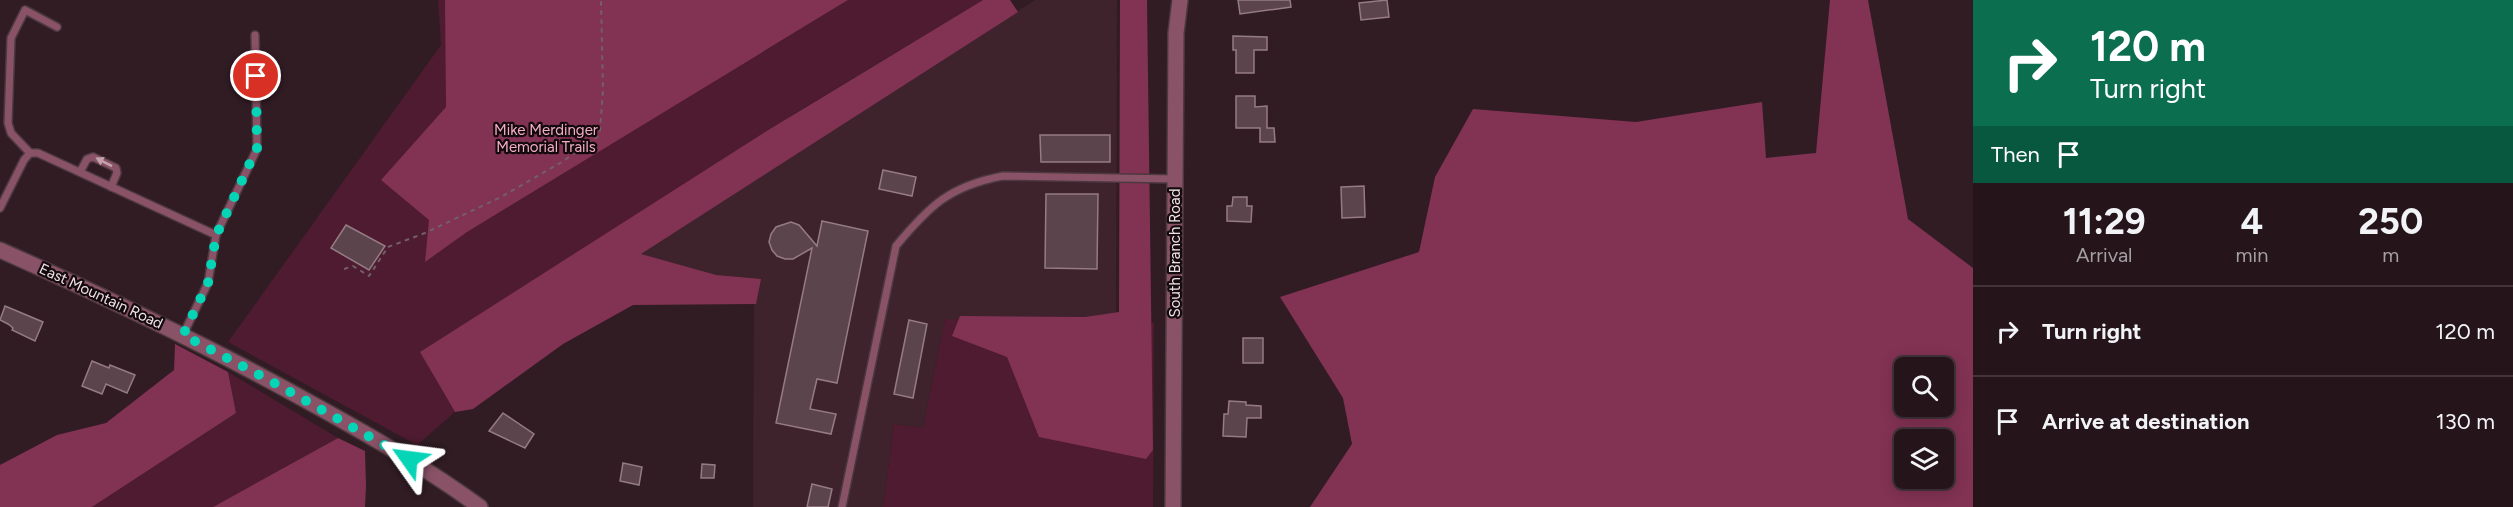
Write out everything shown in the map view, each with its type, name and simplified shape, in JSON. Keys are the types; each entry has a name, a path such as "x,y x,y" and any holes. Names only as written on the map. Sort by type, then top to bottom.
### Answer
{"street":[{"name":"South Branch Road","path":"1173,507 1176,33 1180,0"},
{"name":"East Mountain Road","path":"0,250 183,335 393,449 480,507"}],"lane":[{"path":"57,27 25,10 11,38 8,123 11,133 30,153 38,153 216,236"},
{"path":"183,335 208,283 216,236 257,148 255,35"},
{"path":"0,208 24,160 30,153"},
{"path":"80,172 87,159 93,157 116,168 117,173 111,187"},
{"path":"842,507 896,246 915,223 954,190 978,181 1004,176 1176,179"}],"path":[{"path":"344,268 353,266 369,276 388,247 425,233 501,197 553,167 597,137 600,130 603,90 601,0"}],"shaded area":[{"path":"1035,0 1117,0 1116,322 945,319 923,428 894,424 883,507 753,507 754,286 633,255"}],"green space":[{"name":"Mike Merdinger Memorial Trails","path":"438,0 738,0 763,52 848,0 983,0 794,114 435,378 455,412 417,445 228,342 441,45"},
{"path":"445,0 848,0 467,232 425,262 429,220 381,180 446,107"},
{"path":"983,0 1010,0 1018,12 641,254 716,275 761,279 756,304 633,305 563,344 473,409 455,412 420,352 770,129"},
{"path":"1120,0 1147,0 1153,450 1146,459 1039,437 1007,357 952,336 960,316 1085,317 1119,312"},
{"path":"1830,0 1868,0 1908,219 1973,268 1973,507 1310,507 1352,444 1343,398 1280,297 1419,252 1435,177 1473,109 1636,122 1762,102 1766,158 1816,153"},
{"path":"945,319 1154,323 1153,507 883,507 894,424 923,428"},
{"path":"175,344 228,372 236,413 92,507 0,507 0,465 57,435 106,423 174,370"},
{"path":"228,372 338,438 213,507 92,507 236,413"},
{"path":"338,438 365,451 365,507 213,507"}],"building":[{"path":"1238,0 1290,0 1291,7 1240,14"},
{"path":"1387,0 1389,17 1361,20 1359,3"},
{"path":"1233,36 1267,37 1267,50 1254,50 1254,73 1236,73 1236,50 1233,50"},
{"path":"1236,96 1255,96 1255,107 1267,106 1267,128 1274,128 1275,142 1260,142 1260,128 1236,128"},
{"path":"1040,135 1110,135 1110,162 1041,162"},
{"path":"883,170 916,177 912,196 879,189"},
{"path":"1364,186 1365,217 1342,218 1341,187"},
{"path":"1046,194 1098,194 1097,269 1045,268"},
{"path":"1233,197 1247,197 1247,206 1252,206 1251,222 1227,221 1227,206 1232,206"},
{"path":"822,221 868,231 837,383 817,379 810,409 836,414 831,434 776,423 812,248 793,259 785,259 777,256 769,242 776,227 791,222 799,225 817,246"},
{"path":"346,225 385,246 369,270 331,248"},
{"path":"5,306 43,322 35,341 12,330 13,328 0,320"},
{"path":"909,320 927,324 913,398 894,394"},
{"path":"1243,338 1263,338 1263,363 1243,363"},
{"path":"92,361 135,375 127,393 106,384 102,394 82,386"},
{"path":"1229,401 1261,406 1261,418 1247,418 1246,437 1223,436 1224,414 1228,414"},
{"path":"503,413 534,434 525,448 489,431"},
{"path":"623,463 642,467 639,485 620,481"},
{"path":"702,464 715,465 714,478 701,478"},
{"path":"812,484 832,489 828,507 807,507"}],"route":[{"path":"256,76 257,148 216,236 212,271 208,283 183,335 269,380 409,459"}]}
